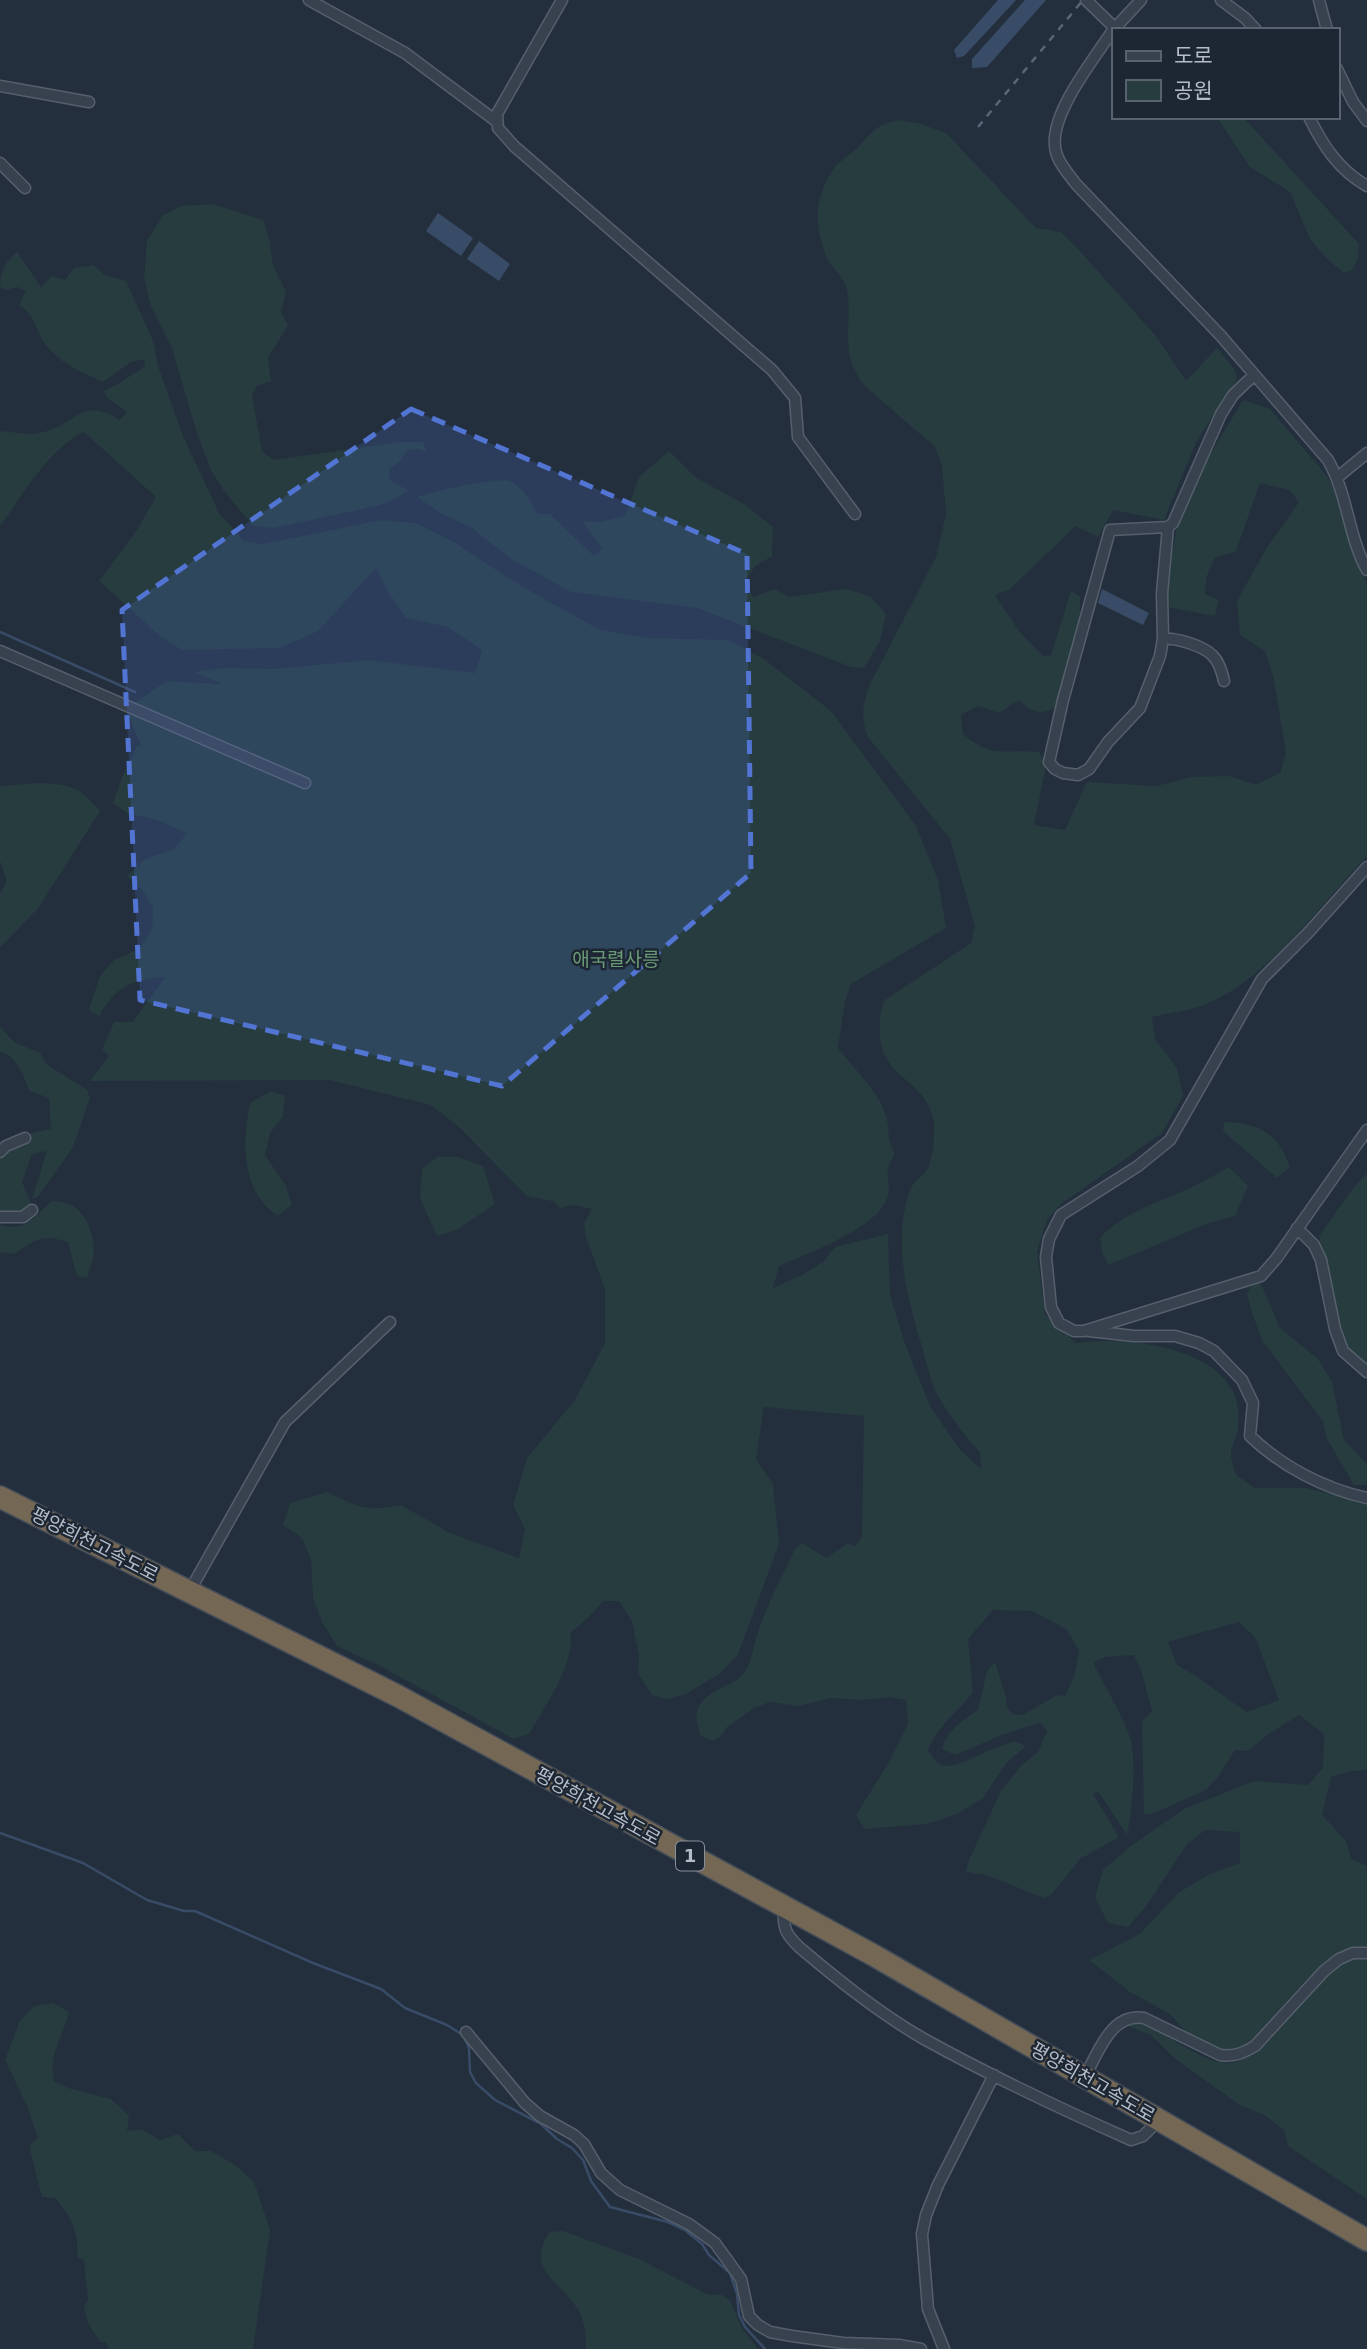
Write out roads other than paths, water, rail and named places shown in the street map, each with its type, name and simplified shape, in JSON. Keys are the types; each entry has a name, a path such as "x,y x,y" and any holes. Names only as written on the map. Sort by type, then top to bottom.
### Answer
{"highway":[{"name":"평양희천고속도로","path":"0,1497 410,1703 874,1956 1367,2241"},
{"name":"평양희천고속도로","path":"0,1505 784,1914 1367,2248"}],"street":[{"path":"309,0 405,53 496,121 498,128 514,146 772,370 795,398 798,437 855,514"},
{"path":"496,121 507,95 562,0"},
{"path":"1086,0 1113,28"},
{"path":"1115,28 1141,0"},
{"path":"1222,0 1254,28"},
{"path":"1319,0 1326,28"},
{"path":"1112,32 1063,108 1055,128 1055,148 1058,156 1076,184 1221,336 1328,460 1338,477 1367,570"},
{"path":"1339,73 1353,102 1367,121"},
{"path":"0,86 89,102"},
{"path":"1310,119 1321,141 1348,175 1367,186"},
{"path":"0,163 25,188"},
{"path":"1168,527 1111,530 1063,700 1049,762 1055,769 1078,775 1089,769 1108,742 1140,708 1160,656 1163,639 1168,527 1177,514 1221,414 1233,395 1254,375"},
{"path":"1338,477 1367,453"},
{"path":"1163,639 1180,639 1212,654 1220,666 1224,681"},
{"path":"0,651 304,783"},
{"path":"1367,867 1262,979 1170,1140 1138,1166 1061,1215 1049,1239 1046,1258 1051,1307 1059,1323 1074,1331 1175,1336 1214,1351 1242,1380 1253,1403 1250,1436 1264,1449 1312,1479 1367,1498"},
{"path":"1084,1331 1261,1276 1276,1259 1367,1130"},
{"path":"0,1152 6,1146 25,1138"},
{"path":"0,1217 23,1217 32,1210"},
{"path":"1297,1228 1314,1245 1321,1260 1335,1329 1343,1351 1367,1372"},
{"path":"189,1592 285,1422 390,1322"},
{"path":"784,1914 783,1924 787,1935 832,1975 923,2038 1131,2140 1143,2136 1152,2127"},
{"path":"1084,2078 1116,2025 1132,2016 1144,2018 1220,2054 1230,2056 1242,2053 1255,2046 1324,1971 1339,1959 1353,1953 1367,1954"},
{"path":"466,2032 525,2103 540,2116 574,2135 584,2144 601,2173 620,2190 689,2224 715,2243 741,2279 749,2316 758,2325 770,2332 792,2336 920,2349"},
{"path":"944,2349 928,2309 922,2234 938,2185 994,2075"}],"water":[{"path":"998,0 1016,0 964,56 957,58 954,50"},
{"path":"1025,0 1046,0 987,67 972,68 972,59"},
{"path":"438,213 473,238 461,256 426,231"},
{"path":"479,241 510,264 499,281 467,259"},
{"path":"1102,589 1149,613 1143,625 1098,603"}],"waterway":[{"path":"0,632 135,692"},
{"path":"0,1833 83,1863 147,1900 184,1911 195,1911 313,1963 381,1989 405,2008 447,2025 463,2035 469,2048 470,2072 476,2083 495,2100 541,2124 572,2148 583,2160 591,2181 610,2207 668,2222 685,2230 730,2273 737,2294 739,2315 745,2327 765,2349"}],"railway":[{"path":"978,127 1083,0"}],"park label":[{"name":"애국렬사릉","path":"616,959"}]}
